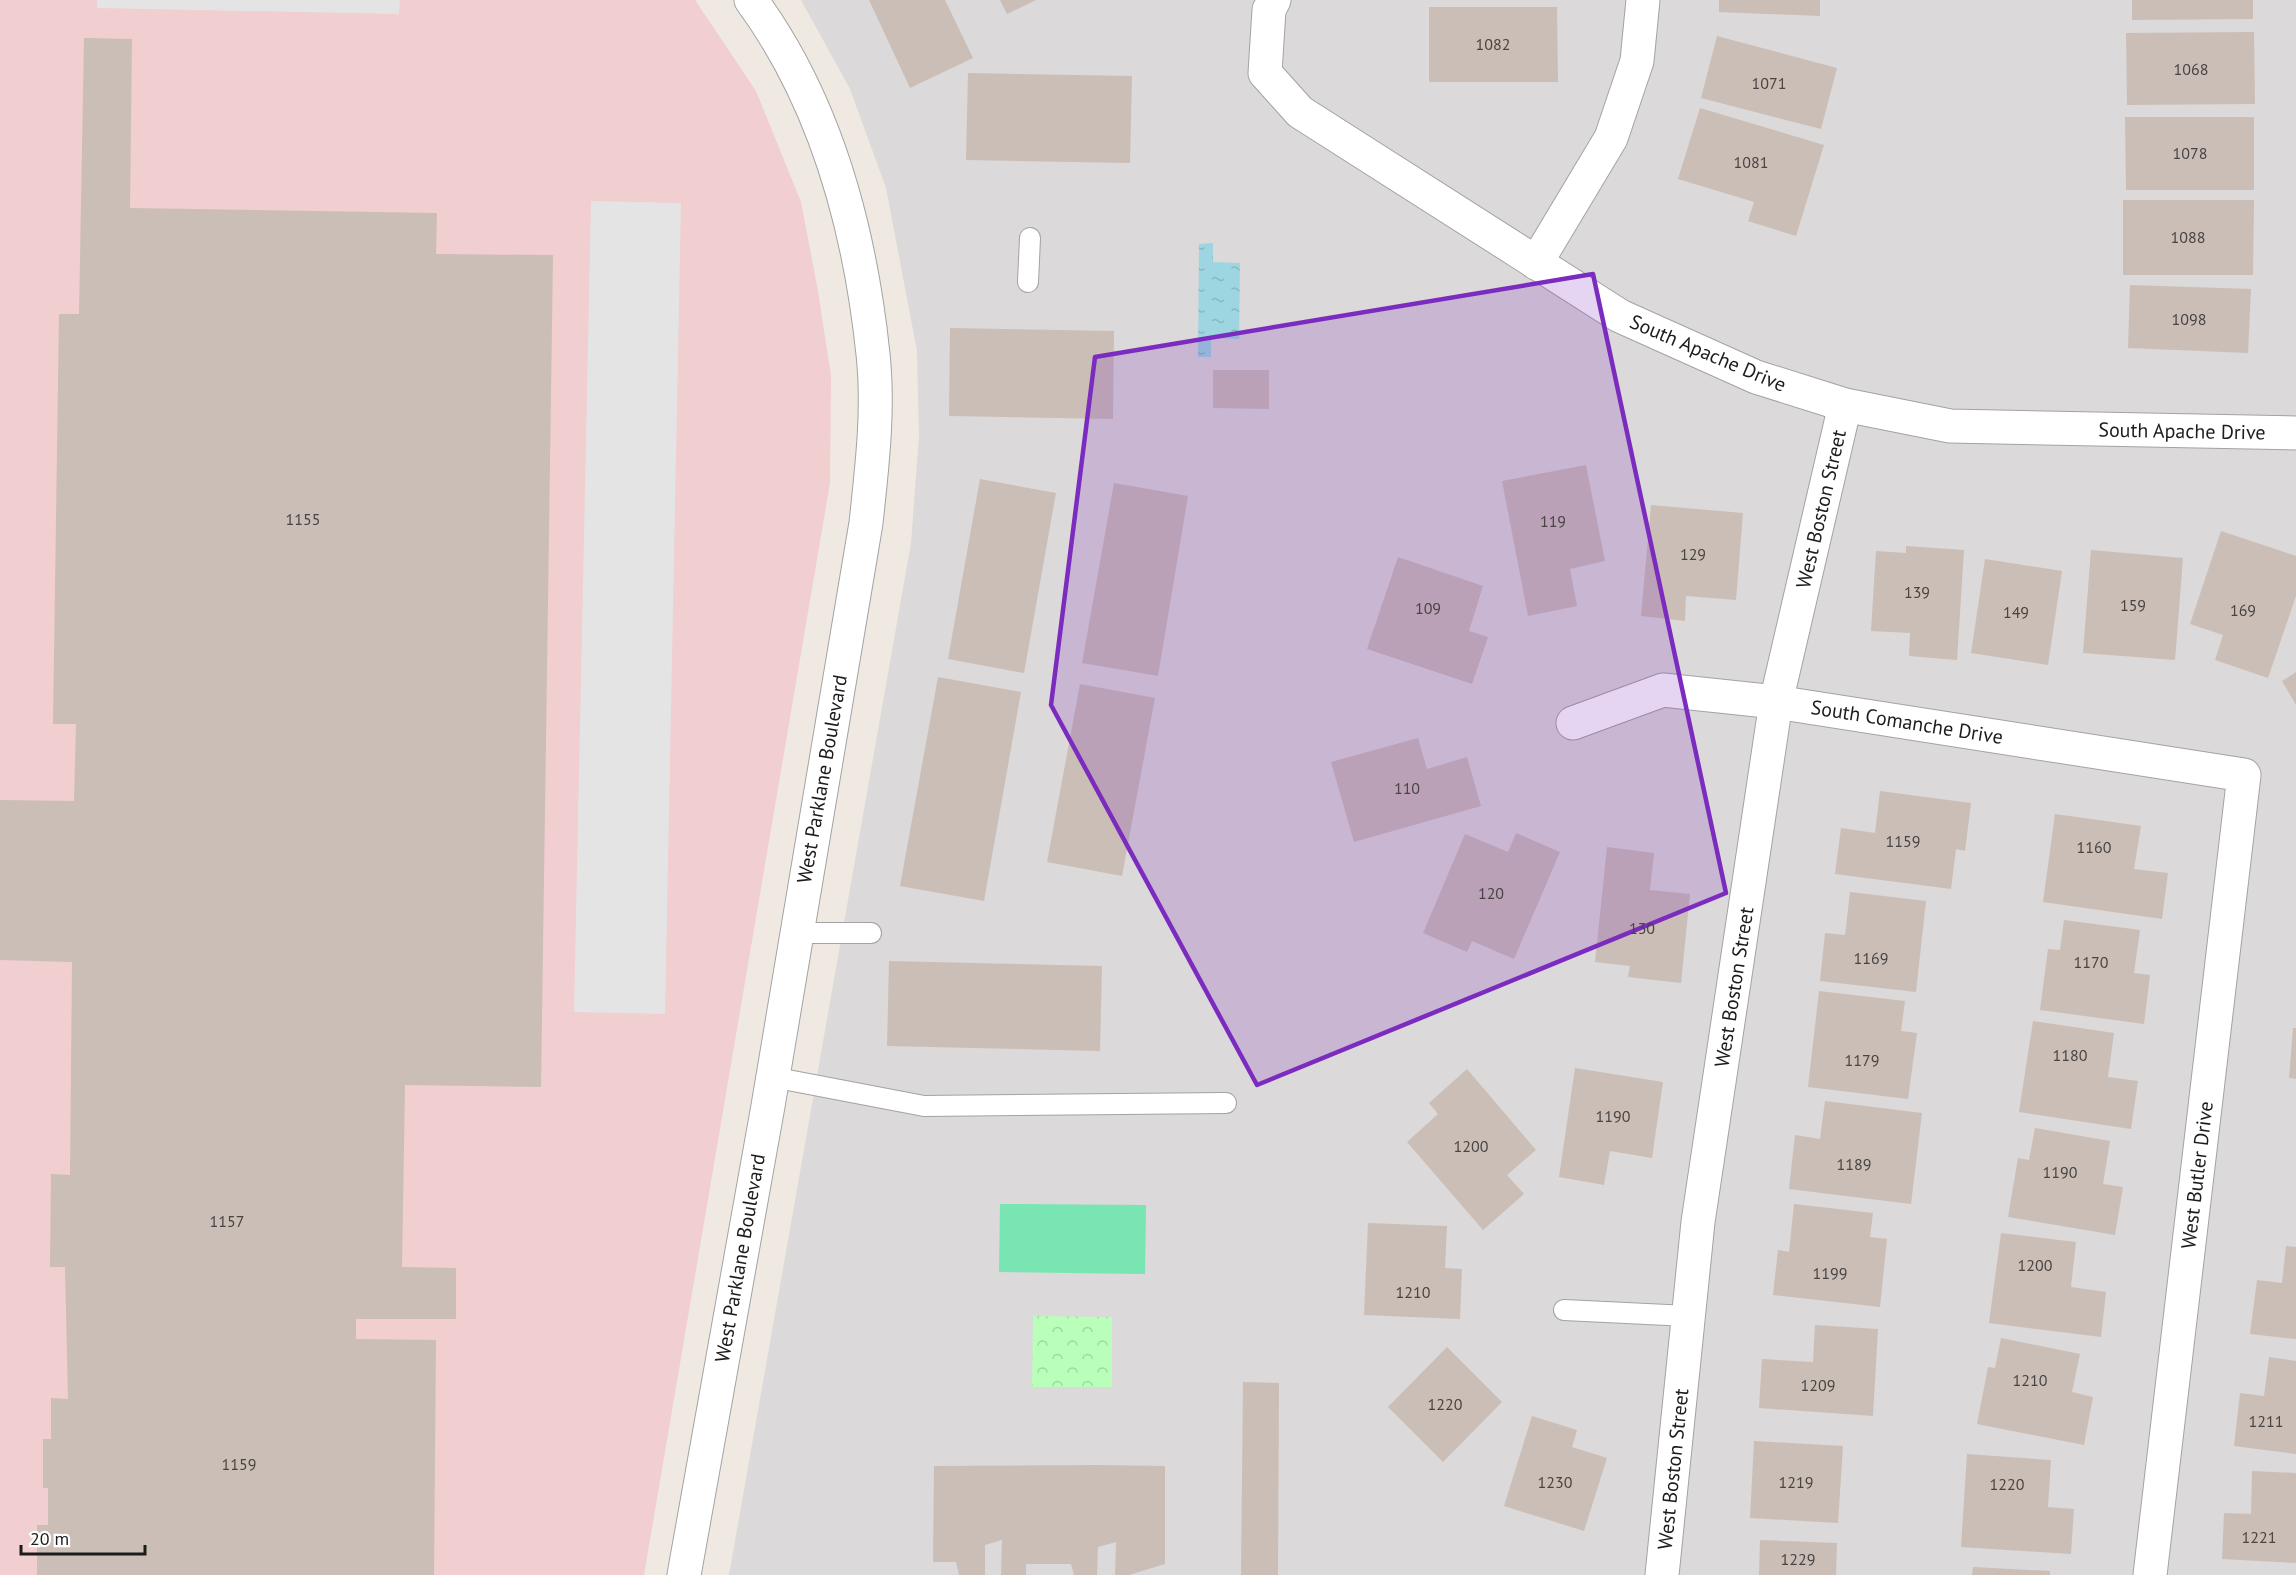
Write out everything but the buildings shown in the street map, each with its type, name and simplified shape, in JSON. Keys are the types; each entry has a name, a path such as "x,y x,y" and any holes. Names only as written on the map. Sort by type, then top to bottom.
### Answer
{"street":[{"name":"West Parklane Boulevard","path":"684,1575 772,1077 866,523 874,443 873,356 862,283 836,169 804,88 751,0"},
{"name":"South Apache Drive","path":"1274,0 1269,10 1265,73 1300,112 1620,316 1756,377 1845,405 1950,426 2296,433"},
{"path":"1536,263 1611,138 1637,61 1643,0"},
{"name":"West Boston Street","path":"1662,1575 1698,1222 1776,702 1845,405"},
{"name":"South Comanche Drive","path":"1573,723 1663,690 1776,702 2244,774"},
{"name":"West Butler Drive","path":"2150,1575 2244,774"}],"lane":[{"path":"1028,282 1030,238"},
{"path":"796,933 871,933"},
{"path":"772,1077 924,1106 1226,1103"},
{"path":"1564,1310 1688,1316"}],"highlighted area":[{"path":"1593,274 1726,893 1257,1085 1051,705 1095,357"}],"shaded area":[{"path":"0,0 695,0 756,91 801,202 818,291 831,376 830,483 644,1575 0,1575"},
{"path":"97,0 400,0 399,14 97,8"},
{"path":"801,0 2296,0 2296,1575 729,1575 911,543 919,436 917,351 886,188 850,89"},
{"path":"591,201 681,203 665,1014 574,1012"}],"green space":[{"path":"1000,1204 1146,1205 1145,1274 999,1272"},
{"path":"1033,1316 1112,1317 1112,1387 1032,1387"}],"water":[{"path":"1213,243 1213,262 1240,263 1239,339 1211,338 1211,357 1198,357 1199,244"}]}
